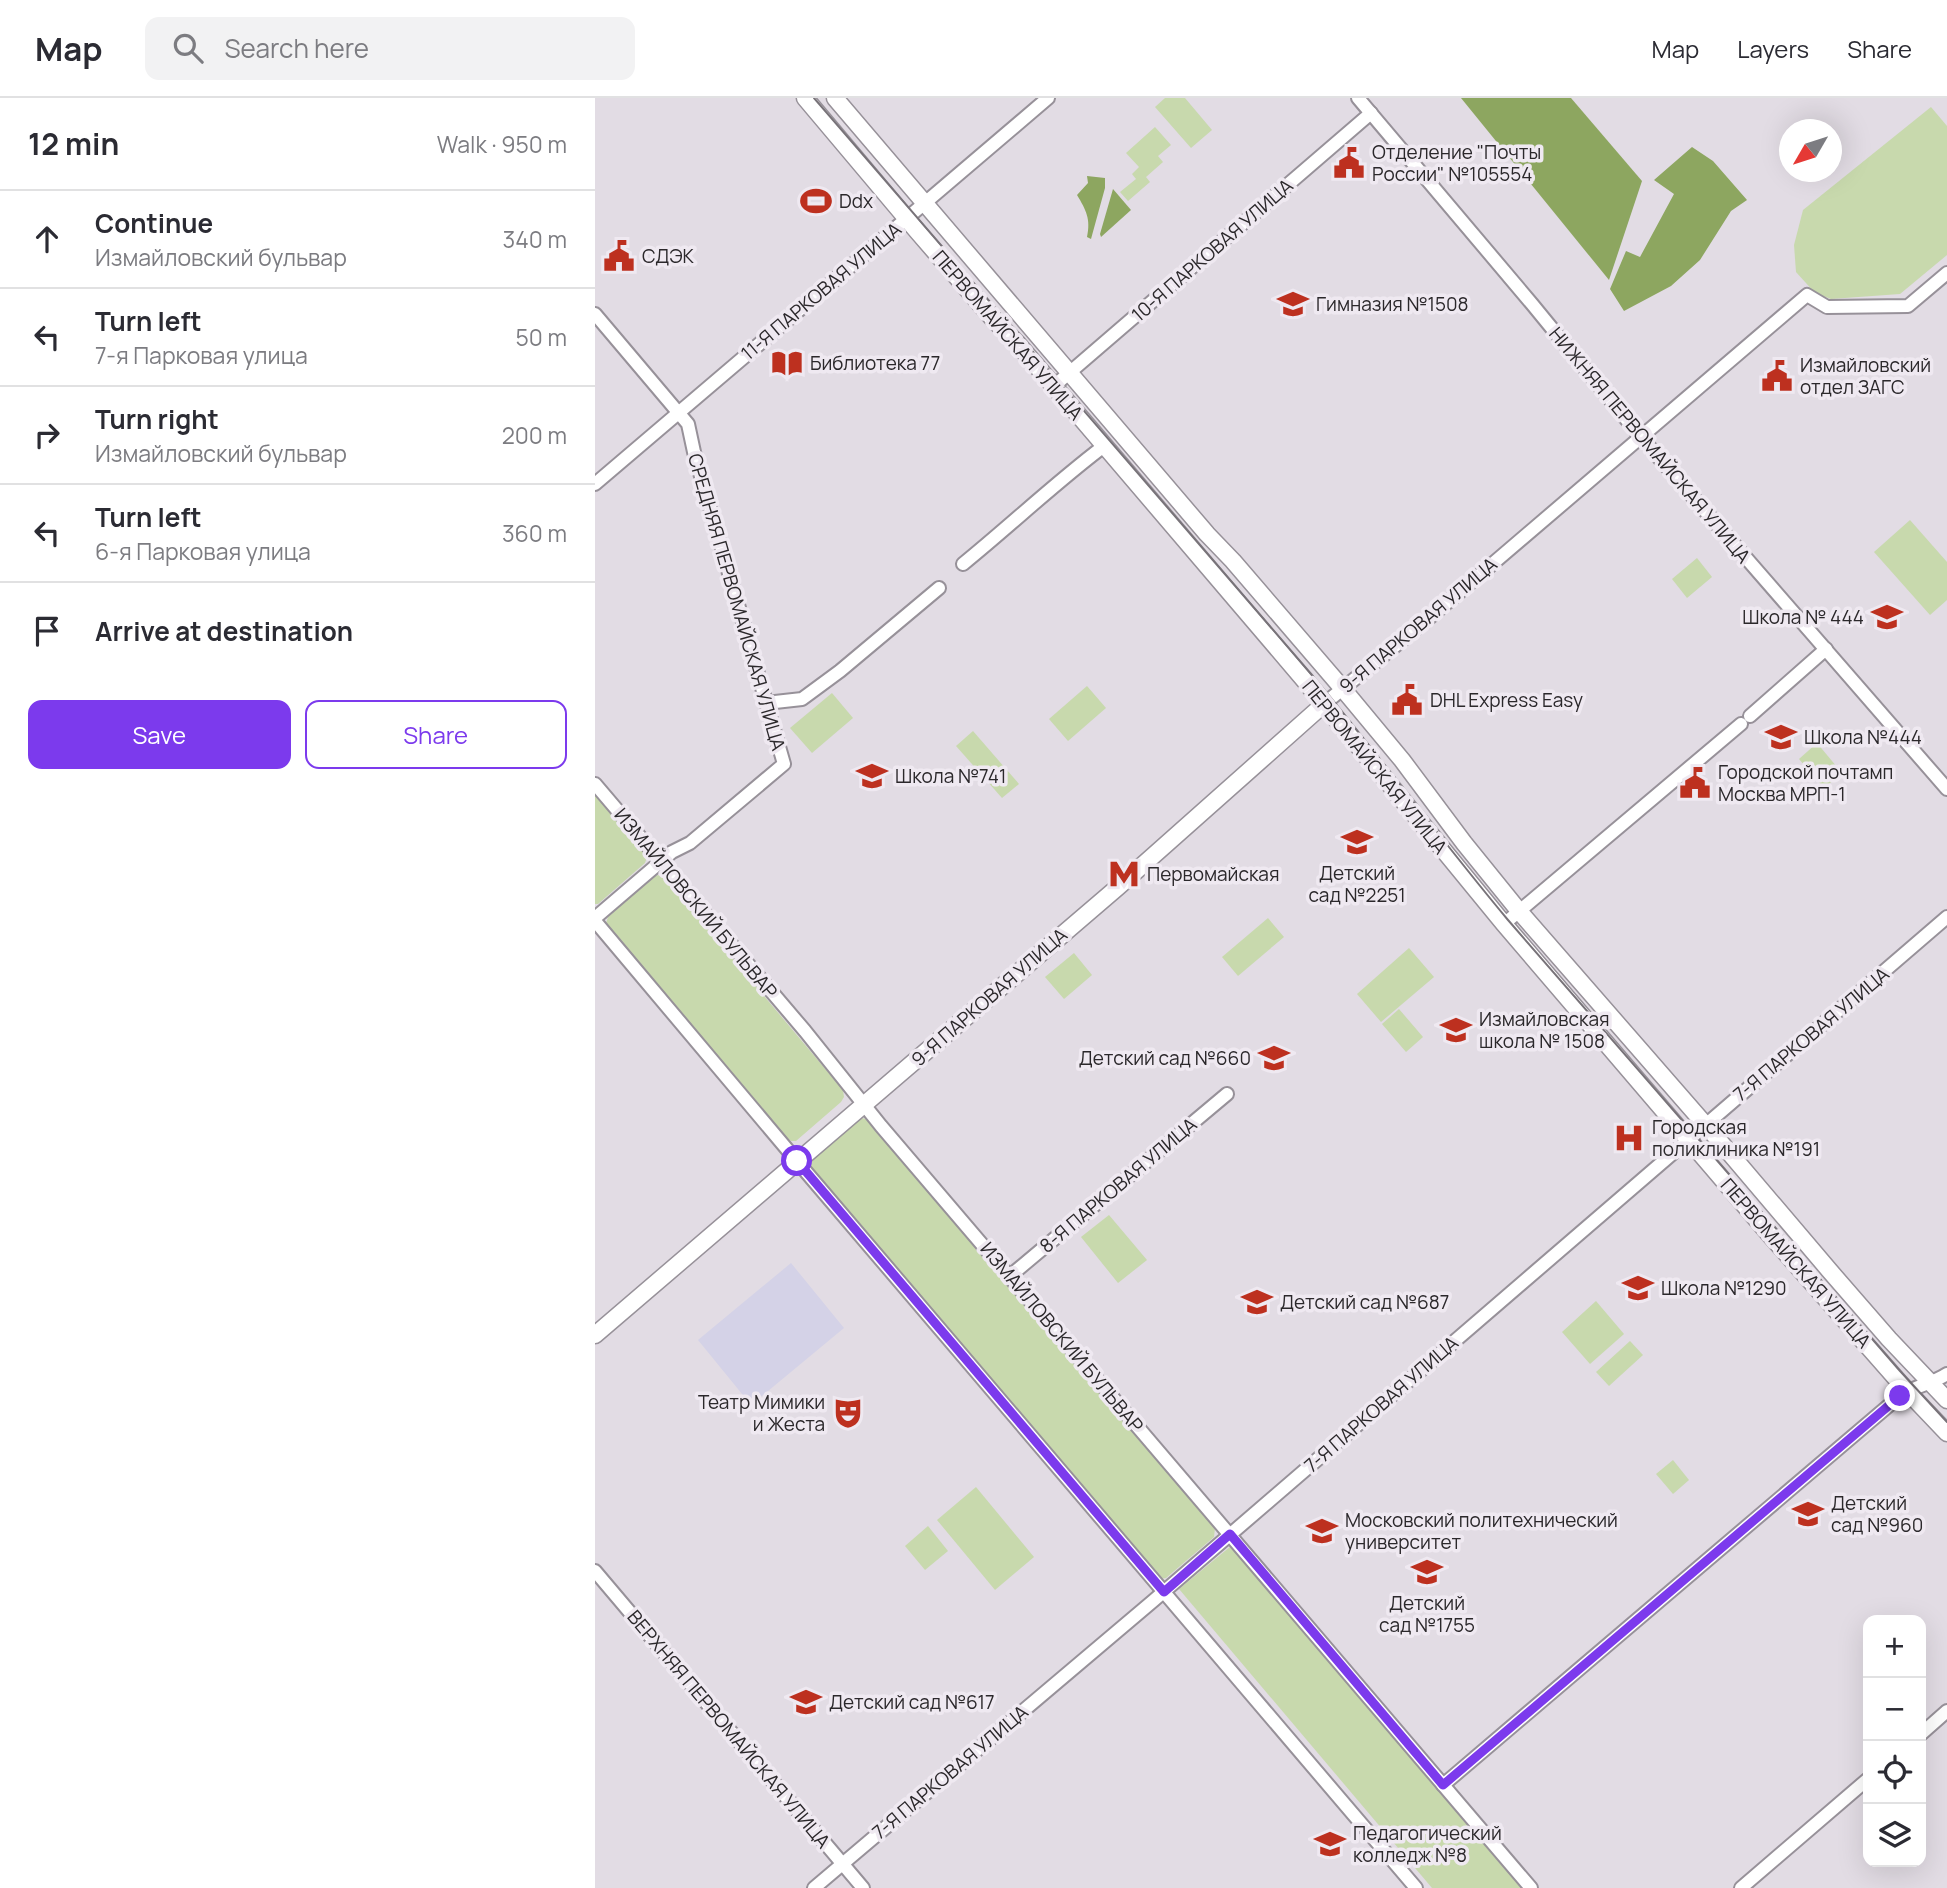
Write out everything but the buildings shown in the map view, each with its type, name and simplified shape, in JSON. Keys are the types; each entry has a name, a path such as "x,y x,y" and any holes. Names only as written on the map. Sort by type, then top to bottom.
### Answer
{"main road":[{"name":"ПЕРВОМАЙСКАЯ УЛИЦА","path":"805,98 1324,704 1504,924 1907,1391 1947,1433"},
{"name":"ПЕРВОМАЙСКАЯ УЛИЦА","path":"835,98 1343,689 1402,760 1519,911 1889,1339 1947,1400"},
{"name":"9-Я ПАРКОВАЯ УЛИЦА","path":"595,1335 1118,887 1324,704"}],"street":[{"name":"11-Я ПАРКОВАЯ УЛИЦА","path":"595,484 1048,98"},
{"name":"НИЖНЯЯ ПЕРВОМАЙСКАЯ УЛИЦА","path":"1358,98 1640,436 1947,789"},
{"name":"10-Я ПАРКОВАЯ УЛИЦА","path":"1054,386 1371,113"},
{"name":"9-Я ПАРКОВАЯ УЛИЦА","path":"1324,704 1428,619 1807,295 1827,307 1908,306 1947,273"},
{"name":"СРЕДНЯЯ ПЕРВОМАЙСКАЯ УЛИЦА","path":"595,314 688,424 784,764 690,843 671,852 595,919"},
{"path":"963,564 1011,525 1025,509 1104,446"},
{"path":"766,703 802,699 840,671 939,588"},
{"path":"1504,924 1826,649"},
{"name":"ИЗМАЙЛОВСКИЙ БУЛЬВАР","path":"595,784 1531,1888"},
{"name":"7-Я ПАРКОВАЯ УЛИЦА","path":"814,1888 1164,1592 1947,917"},
{"path":"595,919 797,1161 1416,1888"},
{"name":"8-Я ПАРКОВАЯ УЛИЦА","path":"1010,1276 1227,1094"},
{"path":"1443,1785 1907,1391 1947,1374"},
{"name":"ВЕРХНЯЯ ПЕРВОМАЙСКАЯ УЛИЦА","path":"595,1571 863,1888"},
{"path":"1926,1730 1947,1712"},
{"path":"1741,1888 1863,1783"}],"shaded area":[{"path":"791,1263 844,1328 751,1405 698,1340"}],"green space":[{"path":"1165,98 1185,98 1212,130 1191,148 1155,107"},
{"path":"1461,98 1571,98 1642,181 1609,280"},
{"path":"1931,107 1947,126 1947,255 1900,294 1831,299 1815,293 1796,272 1794,245 1803,210 1838,182 1842,182 1842,179"},
{"path":"1155,127 1171,145 1158,156 1163,162 1146,177 1150,182 1128,201 1120,192 1136,179 1132,174 1139,167 1126,153"},
{"path":"1692,147 1713,161 1747,200 1731,211 1700,260 1671,286 1624,311 1610,289 1626,251 1640,257 1674,194 1654,180"},
{"path":"1087,176 1105,178 1105,188 1091,239 1087,237 1087,215 1077,195 1088,183"},
{"path":"1113,189 1131,210 1101,237 1100,234"},
{"path":"1910,520 1947,562 1947,600 1930,615 1874,552"},
{"path":"1697,558 1712,577 1687,598 1672,579"},
{"path":"1087,686 1106,708 1068,741 1049,719"},
{"path":"832,693 853,718 812,753 790,728"},
{"path":"973,731 1019,784 1002,798 956,746"},
{"path":"1817,743 1842,773 1824,788 1799,759"},
{"path":"595,794 647,857 645,863 598,904 595,904"},
{"path":"658,875 665,878 843,1090 844,1097 841,1102 796,1141 787,1138 608,929 608,917"},
{"path":"1268,918 1284,937 1238,976 1222,957"},
{"path":"1409,948 1434,977 1381,1022 1357,994"},
{"path":"1074,953 1092,975 1064,999 1045,977"},
{"path":"1399,1009 1423,1037 1406,1052 1382,1024"},
{"path":"861,1118 867,1119 1215,1528 1214,1537 1166,1578 1161,1579 1155,1575 811,1170 809,1164 812,1158"},
{"path":"1109,1215 1147,1260 1118,1283 1081,1237"},
{"path":"1596,1301 1624,1334 1590,1364 1562,1332"},
{"path":"1630,1341 1643,1355 1609,1386 1596,1372"},
{"path":"1673,1460 1689,1480 1673,1494 1656,1474"},
{"path":"976,1487 1034,1557 995,1590 937,1520"},
{"path":"928,1526 948,1551 925,1570 905,1546"},
{"path":"1231,1546 1524,1888 1432,1888 1179,1589"}],"tram line":[{"path":"814,98 1312,675 1508,920 1947,1422"}],"place":[{"name":"Отделение \"Почты России\" №105554","path":"1349,163"},
{"name":"Ddx","path":"816,201"},
{"name":"СДЭК","path":"619,256"},
{"name":"Гимназия №1508","path":"1293,304"},
{"name":"Библиотека 77","path":"787,363"},
{"name":"Измайловский отдел ЗАГС","path":"1777,376"},
{"name":"Школа № 444","path":"1887,617"},
{"name":"DHL Express Easy","path":"1407,700"},
{"name":"Школа №444","path":"1781,737"},
{"name":"Школа №741","path":"872,776"},
{"name":"Городской почтамп Москва МРП-1","path":"1695,783"},
{"name":"Детский сад №2251","path":"1357,842"},
{"name":"Первомайская","path":"1124,874"},
{"name":"Измайловская школа № 1508","path":"1456,1030"},
{"name":"Детский сад №660","path":"1274,1058"},
{"name":"Городская поликлиника №191","path":"1629,1138"},
{"name":"Школа №1290","path":"1638,1288"},
{"name":"Детский сад №687","path":"1257,1302"},
{"name":"Театр Мимики и Жеста","path":"848,1413"},
{"name":"Детский сад №960","path":"1808,1514"},
{"name":"Московский политехнический университет","path":"1322,1531"},
{"name":"Детский сад №1755","path":"1427,1572"},
{"name":"Детский сад №617","path":"806,1702"},
{"name":"Педагогический колледж №8","path":"1330,1844"}],"route":[{"path":"797,1161 1164,1592 1230,1534 1443,1785 1900,1396"}]}
